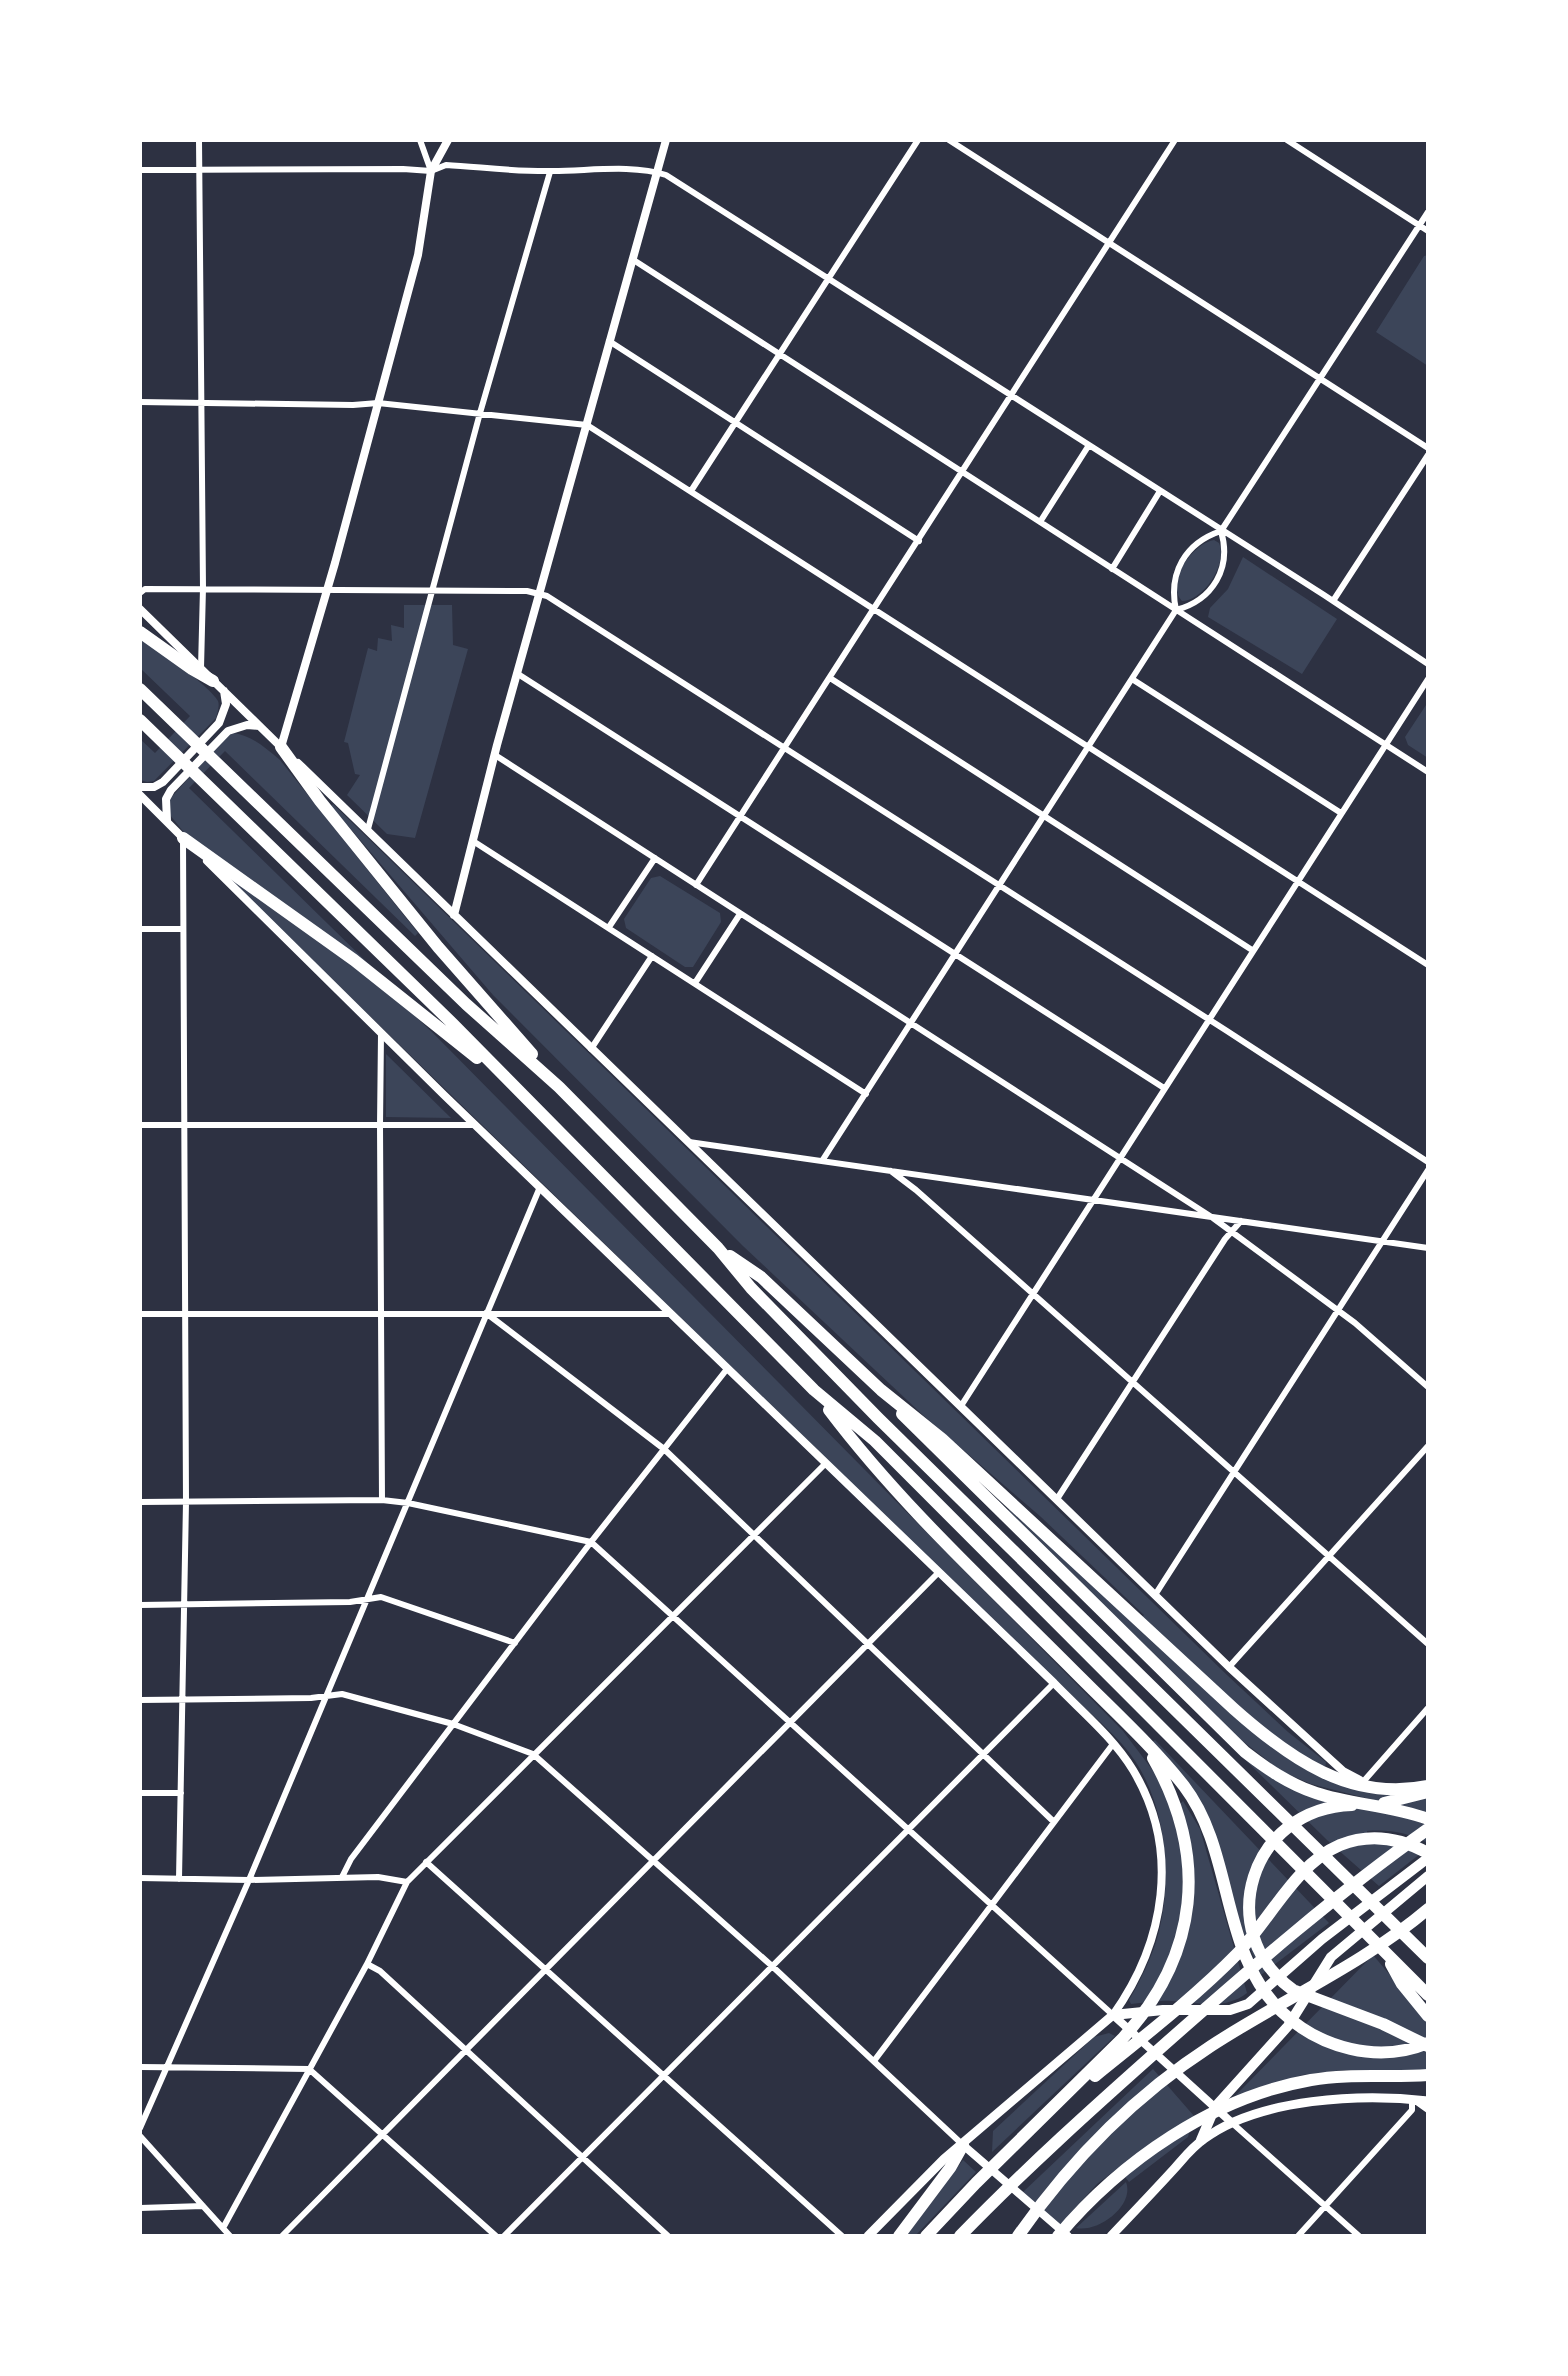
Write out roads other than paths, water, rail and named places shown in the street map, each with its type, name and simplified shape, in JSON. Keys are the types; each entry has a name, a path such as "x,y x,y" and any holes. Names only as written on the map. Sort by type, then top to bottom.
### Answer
{"highway":[{"path":"140,632 213,681"},
{"path":"140,689 466,1004 559,1087 718,1248 751,1288 878,1418 1428,1958"},
{"path":"140,720 530,1102 814,1390 884,1450 1428,1995"},
{"path":"281,747 320,801 430,937 559,1087"},
{"path":"183,838 362,967 530,1102"},
{"path":"718,1248 761,1277 881,1390 952,1448 1251,1725 1278,1745 1338,1780 1359,1786 1428,1790"},
{"path":"814,1390 862,1454 972,1569 1143,1740 1184,1786 1203,1818 1214,1846 1250,1967 1264,1991 1282,2011 1310,2033 1341,2047 1369,2053 1405,2051 1428,2045"},
{"path":"881,1390 915,1429 1245,1752 1269,1770 1317,1793 1383,1805 1428,1819"},
{"path":"926,2236 1142,2017 1166,1980 1182,1939 1189,1884 1188,1858 1182,1827 1166,1784 1143,1740"},
{"path":"1428,1790 1386,1803 1340,1806 1308,1814 1284,1829 1273,1840 1255,1870 1250,1889 1253,1930 1258,1946 1274,1974 1293,1990 1308,1998 1383,2024 1428,2045"},
{"path":"960,2236 1036,2160 1214,2000 1350,1888 1428,1829"},
{"path":"1051,2111 1145,2035 1236,1955 1259,1930 1299,1876 1326,1852 1359,1839 1378,1837 1397,1840 1428,1855"},
{"path":"1018,2236 1073,2163 1103,2131 1151,2089 1212,2045 1359,1959 1385,1949 1428,1909"},
{"path":"1405,1935 1428,1949"},
{"path":"1385,1949 1402,1984 1428,2016"},
{"path":"1058,2236 1116,2177 1168,2139 1195,2123 1252,2097 1311,2080 1428,2076"},
{"path":"1386,2077 1428,2085"},
{"path":"900,2236 950,2168 963,2145"}],"main road":[{"path":"869,2236 944,2159 1113,2015 1163,2010 1230,2010 1248,2004 1322,1939 1428,1855"},
{"path":"1201,2140 1214,2107 1288,2026 1331,1957 1428,1876"},
{"path":"1111,2236 1201,2140 1231,2122 1291,2105 1368,2098 1428,2101"}],"street":[{"path":"199,140 203,588 201,668"},
{"path":"420,140 431,171"},
{"path":"281,747 327,591 418,255 431,171 448,140"},
{"path":"454,915 495,755 666,140"},
{"path":"691,491 918,140"},
{"path":"949,140 1428,447"},
{"path":"696,886 1175,140"},
{"path":"1287,140 1428,231"},
{"path":"140,170 431,171 446,165 550,172 666,174 1428,664"},
{"path":"368,829 480,413 550,172"},
{"path":"1176,610 1173,587 1179,565 1185,555 1201,540 1222,531 1428,212"},
{"path":"632,259 1428,772"},
{"path":"609,341 919,541"},
{"path":"140,402 353,405 378,402 587,425 1428,965"},
{"path":"1040,522 1090,445"},
{"path":"1333,601 1428,455"},
{"path":"1112,569 1160,491"},
{"path":"822,1161 1176,610 1194,604 1214,586 1224,559 1222,531"},
{"path":"142,589 432,590 540,593 554,599 1428,1162"},
{"path":"140,609 1229,1667 1343,1771 1363,1782 1391,1788 1428,1790"},
{"path":"518,674 1164,1088"},
{"path":"830,678 1252,950"},
{"path":"1132,679 1342,813"},
{"path":"961,1406 1428,679"},
{"path":"140,787 154,787 163,782 219,723 226,704 224,691"},
{"path":"167,821 166,799 171,790 228,731 247,724 259,726"},
{"path":"495,755 1213,1218 1339,1310 1428,1387"},
{"path":"140,795 669,1314 1054,1684 1113,1744 1133,1769 1152,1813 1161,1859 1162,1883 1156,1930 1149,1953 1133,1985 1113,2015"},
{"path":"179,1879 186,1502 183,838"},
{"path":"473,841 866,1094"},
{"path":"609,928 654,858"},
{"path":"695,983 740,914"},
{"path":"140,929 182,929"},
{"path":"591,1049 652,956"},
{"path":"382,1034 382,1500"},
{"path":"140,1125 475,1125"},
{"path":"687,1142 1428,1248"},
{"path":"890,1170 916,1190 1428,1644"},
{"path":"1155,1595 1428,1170"},
{"path":"140,2128 249,1880 540,1187"},
{"path":"1057,1499 1231,1231 1241,1221"},
{"path":"486,1313 664,1449 1054,1822"},
{"path":"140,1314 669,1314"},
{"path":"342,1877 351,1859 453,1724 727,1369"},
{"path":"1229,1667 1428,1446"},
{"path":"223,2228 367,1964 407,1882 825,1464"},
{"path":"140,1502 382,1500 408,1503 591,1542 1359,2236"},
{"path":"282,2236 938,1573"},
{"path":"140,1605 350,1602 381,1597 515,1643"},
{"path":"504,2236 1054,1684"},
{"path":"140,1700 311,1698 342,1694 453,1724 533,1754 772,1966 963,2145 1068,2236"},
{"path":"1363,1782 1428,1708"},
{"path":"874,2062 1113,1744"},
{"path":"140,1793 181,1793"},
{"path":"426,1862 842,2236"},
{"path":"140,1878 249,1880 342,1877 386,1878 407,1882"},
{"path":"367,1964 380,1971 668,2236"},
{"path":"140,2067 309,2069 496,2236"},
{"path":"1412,2099 1428,2110"},
{"path":"1298,2236 1412,2110 1412,2099"},
{"path":"140,2136 230,2236"},
{"path":"140,2208 203,2206"}]}
